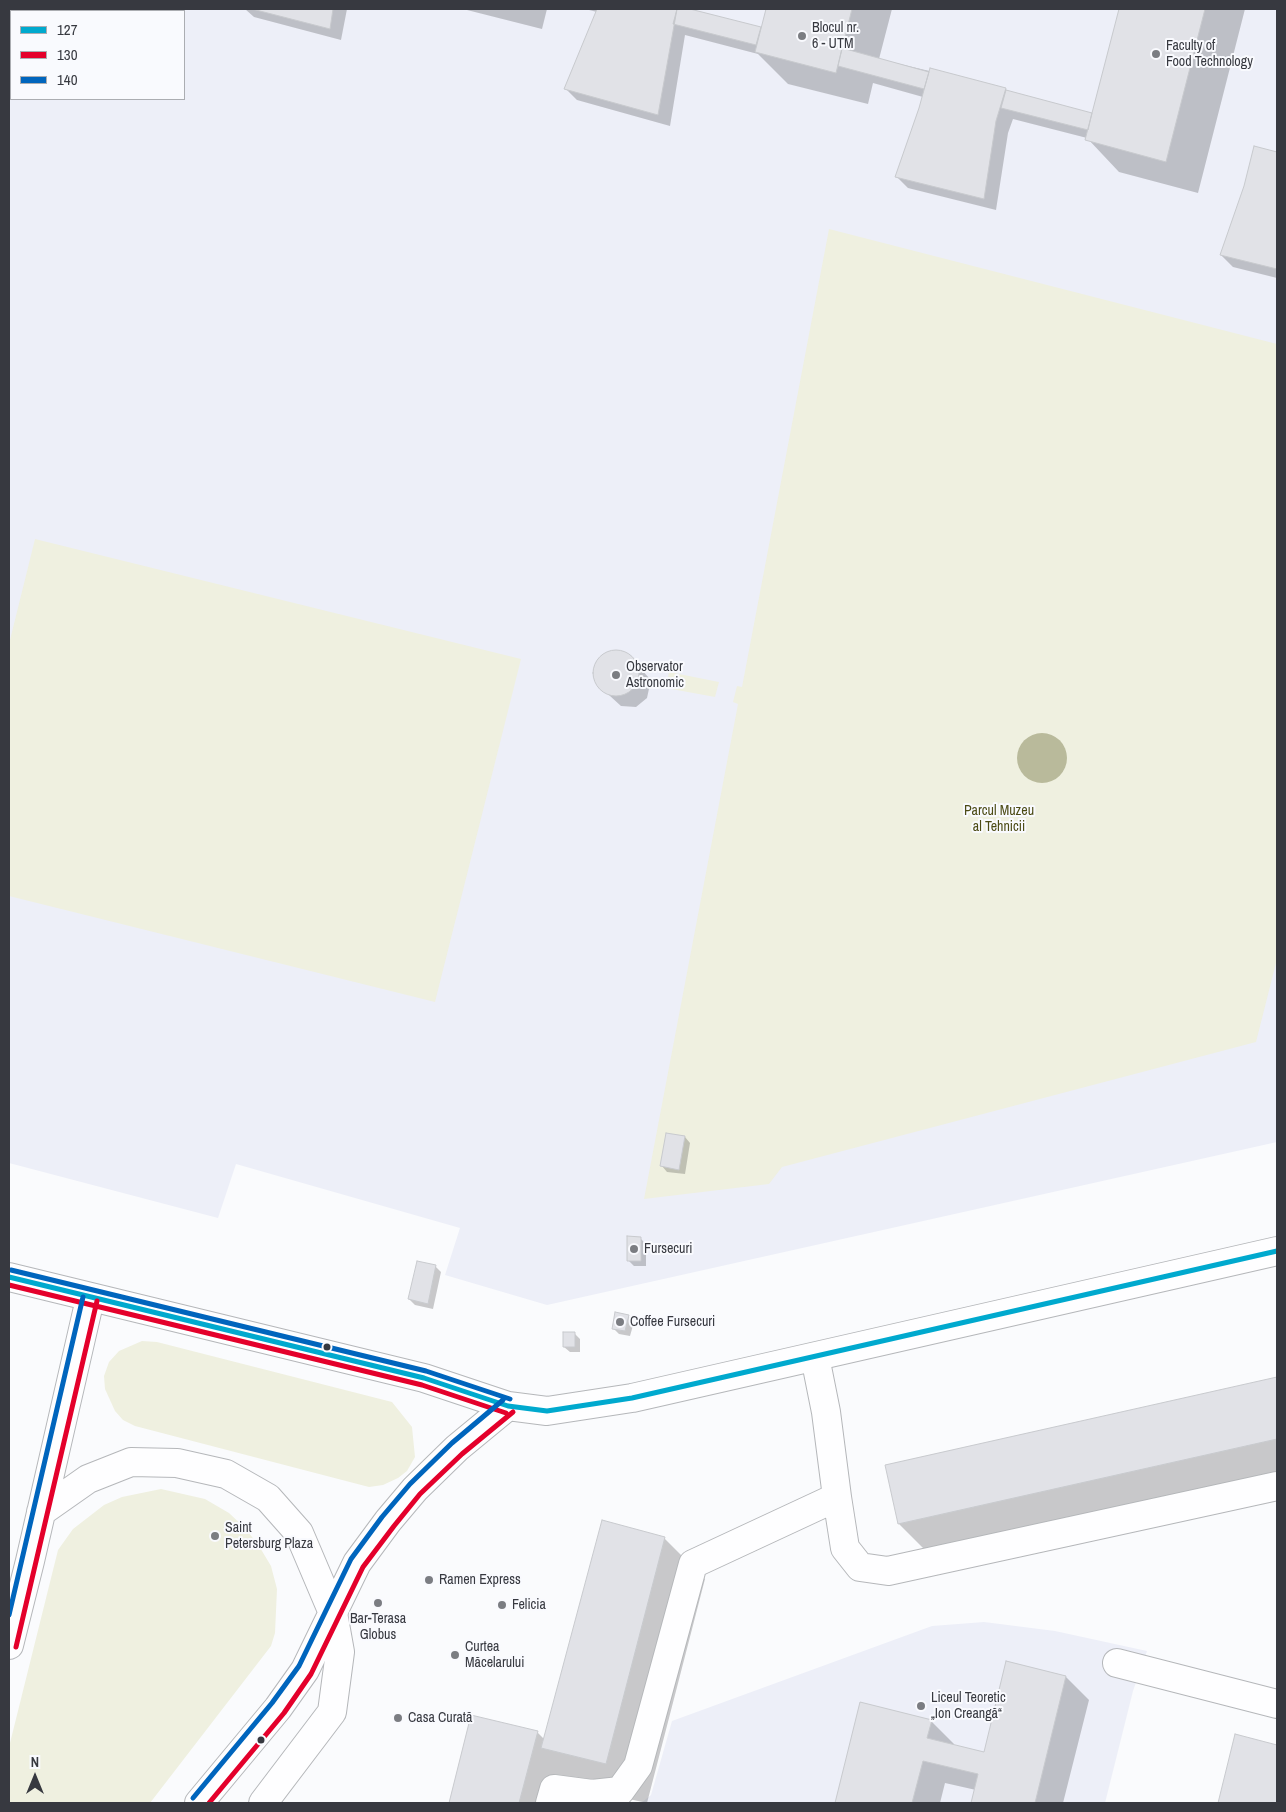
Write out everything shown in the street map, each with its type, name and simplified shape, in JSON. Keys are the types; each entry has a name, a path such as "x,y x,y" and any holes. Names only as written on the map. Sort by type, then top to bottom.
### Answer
{"main road":[{"path":"9,1277 90,1299 424,1378 508,1406 547,1411 591,1406 815,1357 1277,1251"},
{"path":"9,1645 42,1512 90,1299"},
{"path":"815,1357 826,1412 846,1548 860,1567 888,1571 1277,1486"},
{"path":"199,1803 278,1708 300,1677 357,1563 393,1515 415,1489 457,1448 508,1406"},
{"path":"42,1512 88,1479 131,1462 178,1463 226,1474 268,1498 299,1533 333,1613 340,1652 332,1712 263,1803"},
{"path":"550,1803 554,1789 592,1794 620,1791 638,1766 693,1564 837,1497"},
{"path":"1117,1663 1277,1704"}],"shaded area":[{"path":"9,9 1277,9 1277,1142 547,1305 445,1275 460,1228 236,1164 218,1218 9,1163"},
{"path":"1042,733 1056,737 1063,744 1067,758 1063,772 1056,779 1042,783 1028,779 1021,772 1017,758 1021,744 1028,737"},
{"name":"Liceul Teoretic „Ion Creangă“","path":"984,1622 1055,1631 1147,1651 1133,1691 1105,1803 641,1803 651,1795 672,1721 932,1626"}],"green space":[{"name":"Parcul Muzeu al Tehnicii","path":"829,229 1277,344 1277,959 1256,1042 782,1167 769,1184 644,1199 738,704 733,702 737,686 742,687"},
{"path":"35,539 521,659 435,1002 9,896 9,644"},
{"path":"669,672 719,682 715,697 666,688"},
{"path":"142,1341 157,1342 392,1402 412,1427 415,1457 407,1471 398,1478 383,1485 369,1487 135,1426 123,1420 115,1411 105,1389 104,1376 109,1362 119,1351"},
{"path":"161,1489 205,1499 229,1513 245,1528 259,1546 271,1566 277,1589 275,1633 271,1646 150,1803 9,1803 9,1747 58,1550 73,1529 104,1505 122,1497"}],"building":[{"path":"252,9 333,9 330,29"},
{"path":"597,9 677,9 658,115 564,89"},
{"path":"677,9 690,9 761,27 756,45 673,24"},
{"name":"Blocul nr. 6 - UTM","path":"766,9 852,9 836,73 755,52"},
{"path":"1119,9 1205,9 1166,162 1085,140"},
{"path":"842,48 929,72 924,89 838,66"},
{"path":"930,68 1006,88 996,121 984,199 895,177 919,108"},
{"path":"1006,90 1092,113 1088,130 1001,108"},
{"path":"1254,146 1277,152 1277,269 1220,255 1244,186"},
{"name":"Observator Astronomic","path":"616,650 629,654 635,660 639,673 635,686 629,692 616,696 603,692 597,686 593,673 597,660 603,654"},
{"path":"666,1133 685,1136 679,1170 660,1166"},
{"name":"Fursecuri","path":"627,1236 641,1237 641,1261 627,1261"},
{"path":"417,1261 436,1265 428,1304 408,1299"},
{"name":"Coffee Fursecuri","path":"615,1312 629,1315 625,1331 612,1329"},
{"path":"563,1332 575,1332 575,1347 563,1347"},
{"path":"1277,1377 1277,1439 898,1524 885,1465"},
{"path":"602,1520 665,1537 606,1764 541,1748"},
{"path":"1006,1661 1066,1676 1035,1803 971,1803 978,1774 923,1761 912,1803 835,1803 860,1702 932,1720 927,1738 984,1752"},
{"path":"471,1715 538,1731 519,1803 449,1803"},
{"path":"1235,1734 1277,1745 1277,1803 1218,1803"}],"transit line":[{"name":"127","path":"9,1277 424,1378 508,1406 547,1411 632,1398 1277,1251"},
{"name":"140","path":"11,1270 426,1371 510,1399"},
{"name":"130","path":"9,1285 422,1385 506,1413"},
{"name":"140","path":"9,1615 83,1297"},
{"name":"130","path":"16,1647 97,1301"},
{"name":"140","path":"193,1798 272,1703 299,1666 351,1559 382,1517 410,1484 452,1443 503,1400"},
{"name":"130","path":"209,1803 284,1713 311,1674 363,1567 394,1526 420,1494 462,1454 513,1412"}],"place":[{"name":"Blocul nr. 6 - UTM","path":"802,36"},
{"name":"Faculty of Food Technology","path":"1156,54"},
{"name":"Observator Astronomic","path":"616,675"},
{"name":"Fursecuri","path":"634,1249"},
{"name":"Coffee Fursecuri","path":"620,1322"},
{"name":"Saint Petersburg Plaza","path":"215,1536"},
{"name":"Ramen Express","path":"429,1580"},
{"name":"Bar-Terasa Globus","path":"378,1603"},
{"name":"Felicia","path":"502,1605"},
{"name":"Curtea Măcelarului","path":"455,1655"},
{"name":"Liceul Teoretic „Ion Creangă“","path":"921,1706"},
{"name":"Casa Curată","path":"398,1718"}]}
